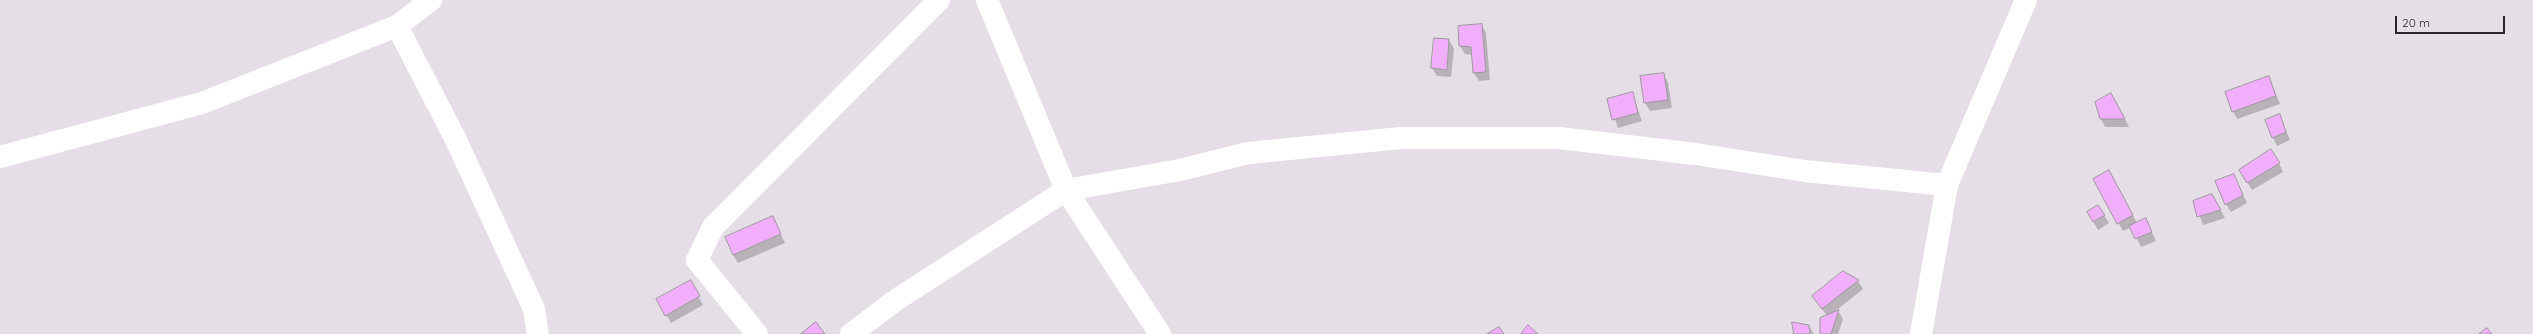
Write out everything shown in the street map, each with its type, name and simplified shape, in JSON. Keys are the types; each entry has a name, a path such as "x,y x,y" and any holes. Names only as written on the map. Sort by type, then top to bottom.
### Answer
{"street":[{"path":"0,157 202,104 397,26 431,0"},
{"path":"757,334 697,260 713,227 939,0"},
{"path":"987,0 1066,190 1160,334"},
{"path":"1921,334 1947,185 2026,0"},
{"path":"397,26 456,140 534,309 538,334"},
{"path":"851,334 896,300 1066,190 1180,170 1248,153 1401,138 1559,138 1696,154 1805,171 1947,185"}],"building":[{"path":"1482,24 1486,72 1473,73 1471,47 1459,46 1458,26"},
{"path":"1434,38 1449,39 1447,70 1431,68"},
{"path":"1664,73 1668,100 1644,103 1640,76"},
{"path":"2269,76 2276,96 2232,112 2225,92"},
{"path":"1633,92 1638,113 1612,120 1607,99"},
{"path":"2111,93 2125,119 2100,119 2095,102"},
{"path":"2280,114 2286,132 2272,138 2265,120"},
{"path":"2271,149 2280,163 2247,183 2239,170"},
{"path":"2109,170 2133,215 2117,224 2093,179"},
{"path":"2234,174 2243,195 2225,205 2215,181"},
{"path":"2212,194 2221,210 2197,217 2193,201"},
{"path":"2098,205 2105,215 2093,222 2087,212"},
{"path":"773,216 781,234 733,255 725,237"},
{"path":"2146,218 2152,232 2135,239 2129,226"},
{"path":"1843,271 1859,280 1822,309 1812,296"},
{"path":"691,280 700,296 665,316 656,299"},
{"path":"1839,310 1831,334 1820,334 1820,318"},
{"path":"816,322 825,334 801,334"},
{"path":"1792,322 1809,325 1810,334 1794,334"},
{"path":"1528,325 1538,334 1521,334"},
{"path":"1499,327 1504,334 1487,334"},
{"path":"2487,328 2492,334 2479,334"}]}
